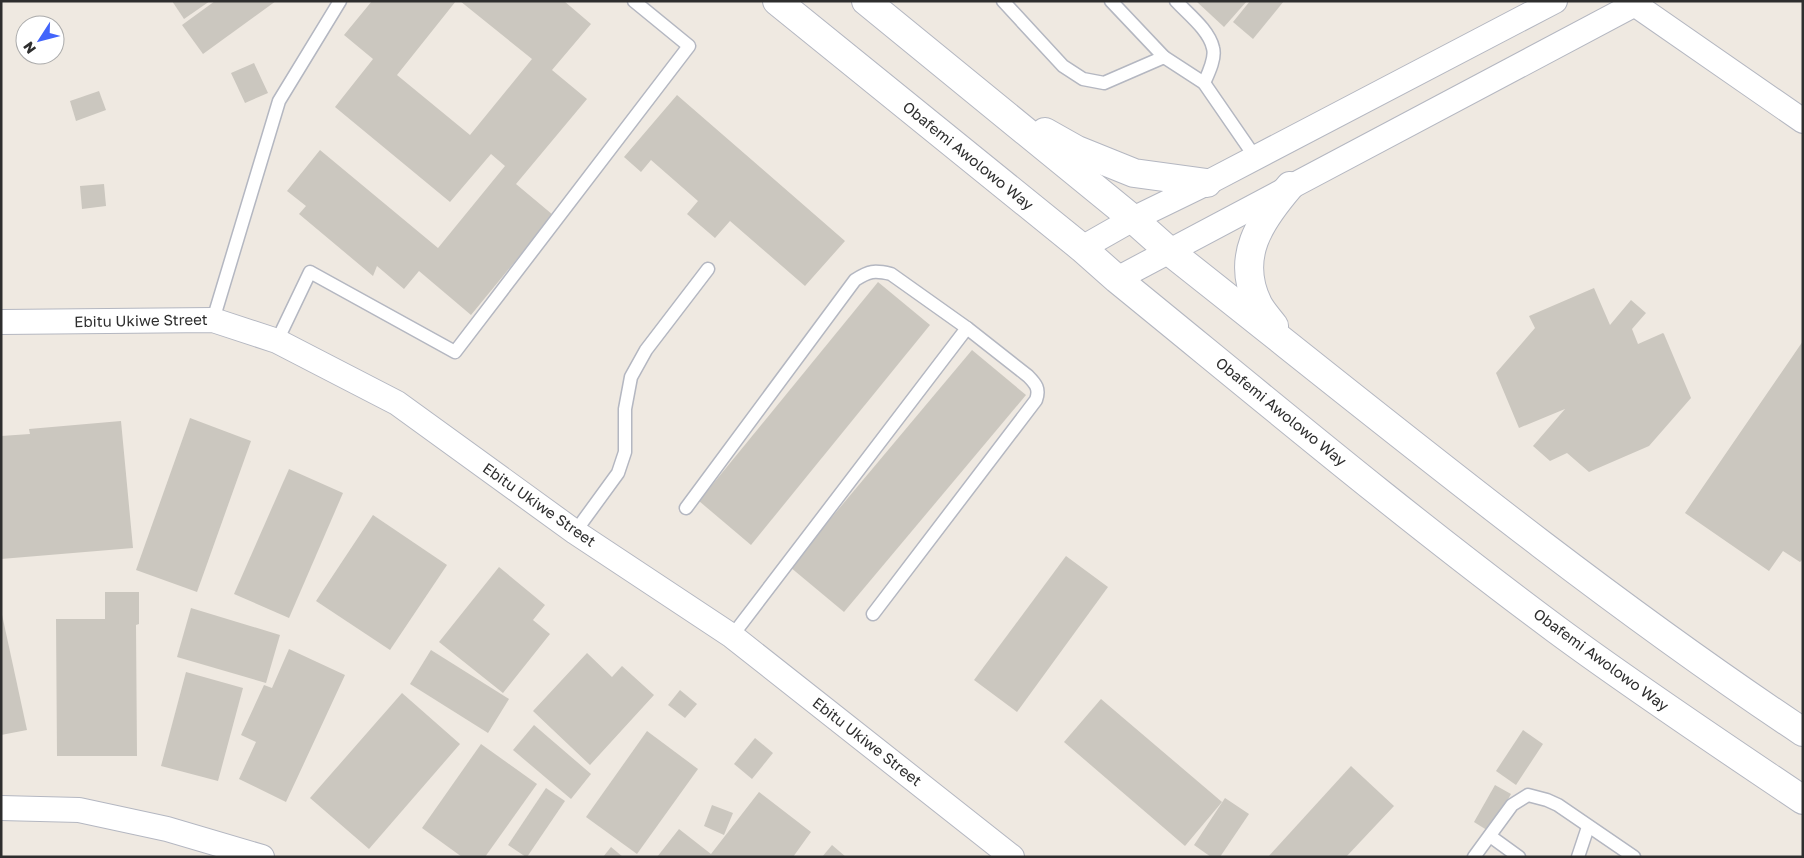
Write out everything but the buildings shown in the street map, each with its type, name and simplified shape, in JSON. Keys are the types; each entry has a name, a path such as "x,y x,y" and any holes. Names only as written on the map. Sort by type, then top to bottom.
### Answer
{"main road":[{"name":"Obafemi Awolowo Way","path":"778,1 1421,525 1550,624 1696,728 1803,800"},
{"path":"866,1 1133,219 1169,251 1478,495 1619,603 1803,732"},
{"path":"984,99 1077,150 1134,173 1207,183"},
{"path":"1286,344 1258,304 1250,279 1250,258 1253,239 1261,224 1290,186"}],"street":[{"path":"1082,248 1133,219 1207,183 1555,1"},
{"path":"1117,279 1635,2 1803,121"},
{"name":"Ebitu Ukiwe Street","path":"1,322 213,320 277,340 396,403 575,532 732,636 1012,857"},
{"path":"1,808 79,810 166,829 262,857"}],"lane":[{"path":"213,320 279,101 340,1"},
{"path":"277,340 310,272 455,352 688,46 634,1"},
{"path":"1002,1 1062,66 1083,79 1104,83 1164,57"},
{"path":"1111,1 1164,57 1204,83 1255,157"},
{"path":"1176,1 1205,33 1214,49 1204,83"},
{"path":"575,532 618,473 625,452 625,409 631,377 646,350 708,269"},
{"path":"686,508 854,280 866,273 878,271 891,274 967,328 1028,376 1037,384 1038,394 1036,400 873,614"},
{"path":"732,636 967,328"},
{"path":"1474,857 1512,805 1528,795 1554,803 1634,857"},
{"path":"1578,857 1588,827"},
{"path":"1490,836 1519,857"}]}
